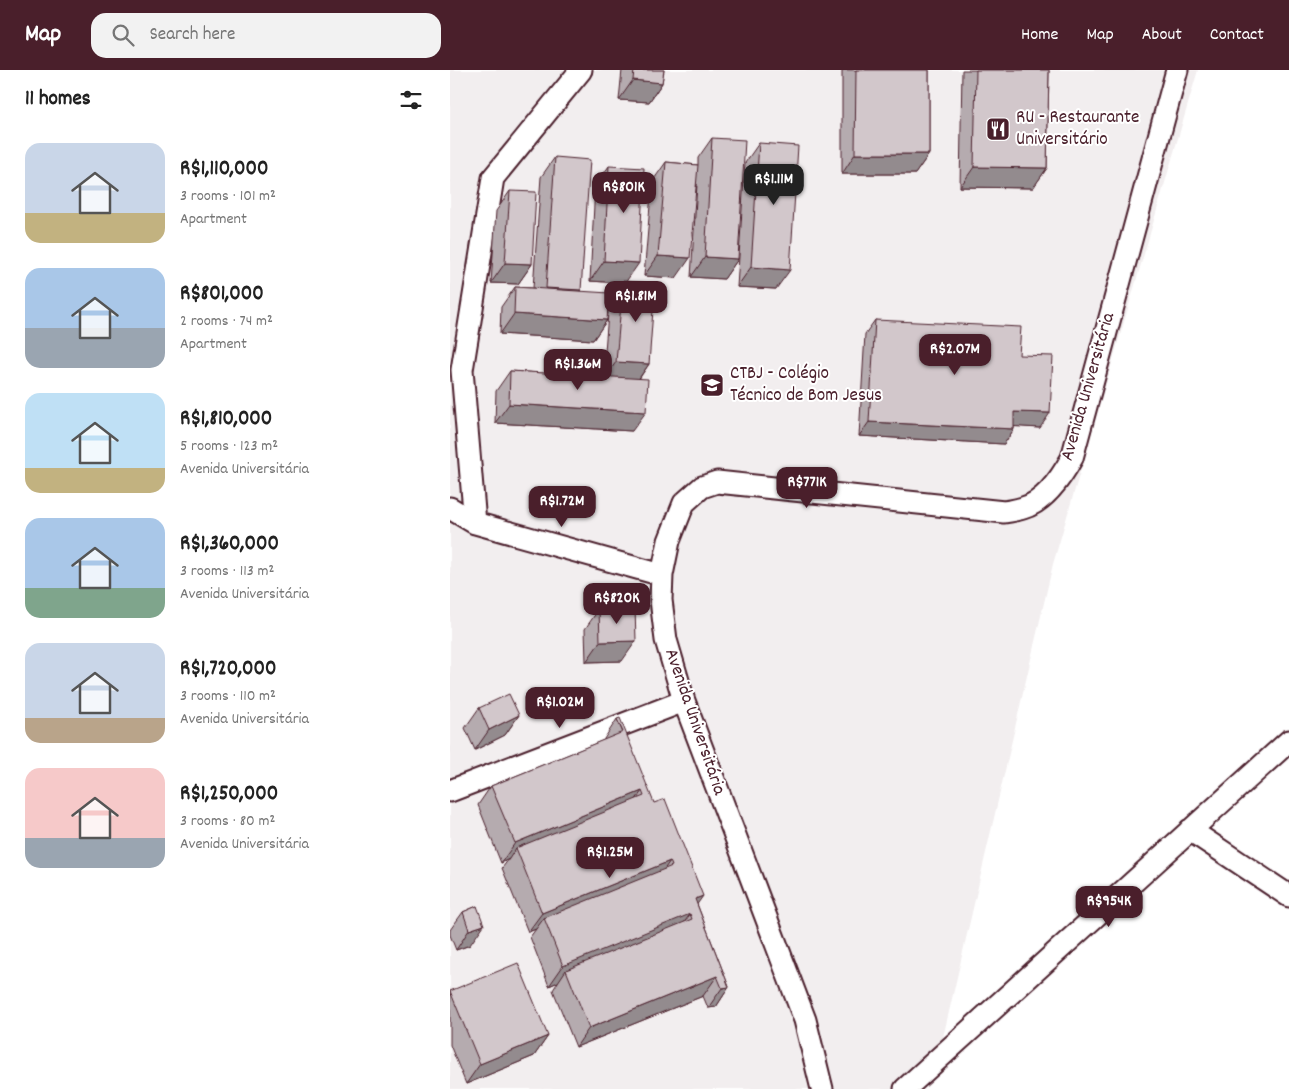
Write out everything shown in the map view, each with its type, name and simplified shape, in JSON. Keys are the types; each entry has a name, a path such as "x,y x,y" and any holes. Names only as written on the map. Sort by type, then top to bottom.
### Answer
{"street":[{"path":"475,523 462,370 493,178 581,70"},
{"name":"Avenida Universitária","path":"822,1089 805,1020 684,701 666,640 661,600 662,575 669,541 684,503 702,487 717,482 1004,512 1025,508 1043,496 1062,477 1072,458 1177,70"},
{"path":"450,508 475,523 662,575"},
{"path":"450,791 684,701"},
{"path":"905,1089 1289,741"},
{"path":"1190,830 1289,896"}],"shaded area":[{"path":"450,70 1198,70 1053,564 938,1059 905,1089 450,1089"}],"building":[{"path":"634,70 664,70 662,83 633,80"},
{"path":"856,70 929,70 929,154 855,154"},
{"name":"RU - Restaurante Universitário","path":"976,70 1049,70 1047,168 974,167"},
{"path":"712,138 745,140 738,259 705,257"},
{"path":"759,143 798,146 790,270 751,267"},
{"path":"555,157 590,160 581,290 546,288"},
{"path":"666,162 698,165 690,258 658,256"},
{"path":"609,166 644,168 639,263 604,261"},
{"path":"510,191 536,192 532,264 505,263"},
{"path":"623,281 655,283 649,364 616,362"},
{"path":"515,287 609,293 607,320 514,314"},
{"path":"875,320 1021,327 1019,355 1053,356 1050,413 1014,412 1014,429 869,422"},
{"path":"510,371 648,379 646,412 509,404"},
{"path":"635,608 636,641 600,642 599,609"},
{"path":"509,694 519,715 489,730 479,708"},
{"path":"620,718 654,803 665,799 703,896 695,899 729,987 722,988 717,976 589,1028 566,970 692,919 690,914 563,966 544,918 672,866 670,861 542,913 516,848 644,796 642,791 515,843 491,786 623,732 617,719"},
{"path":"477,906 484,925 469,930 463,912"},
{"path":"518,963 548,1036 480,1064 450,991"}],"place":[{"name":"RU - Restaurante Universitário","path":"998,129"},
{"name":"CTBJ - Colégio Técnico de Bom Jesus","path":"712,385"}]}
